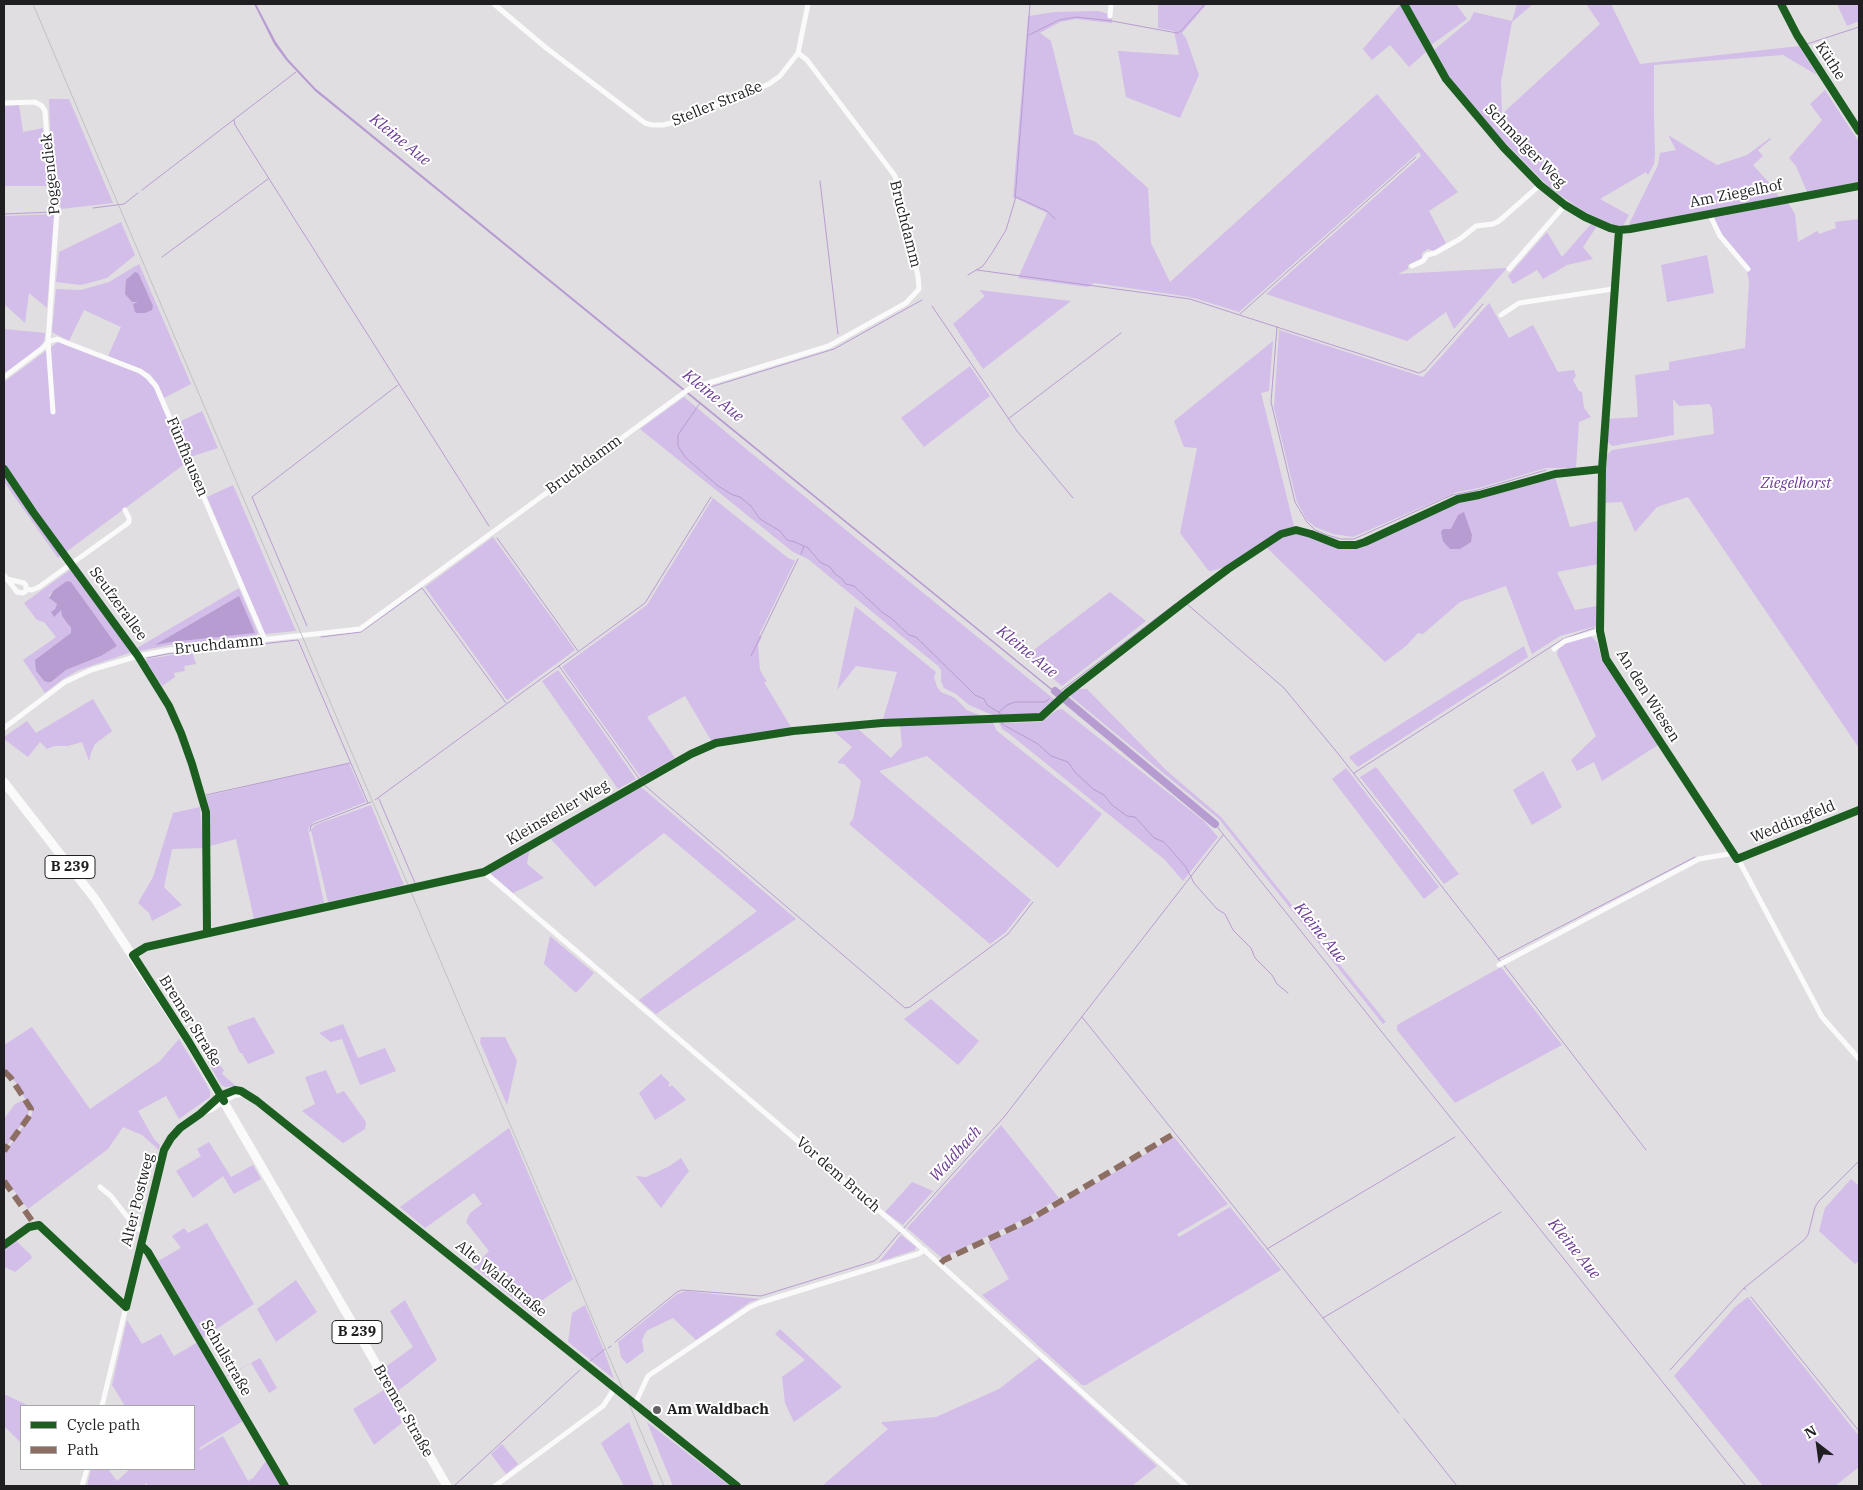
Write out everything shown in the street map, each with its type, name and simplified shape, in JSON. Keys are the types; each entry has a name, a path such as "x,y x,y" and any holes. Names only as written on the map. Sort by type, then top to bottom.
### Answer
{"main road":[{"name":"Bremer Straße","path":"4,782 95,899 189,1042 446,1486"}],"street":[{"name":"Steller Straße","path":"494,4 545,47 652,126 675,122 768,84 780,76 798,53 808,4"},
{"path":"1110,16 1111,4"},
{"name":"Schmalger Weg","path":"1404,4 1446,79 1504,148 1540,185 1565,205 1585,217 1619,230"},
{"name":"Küthe","path":"1781,4 1797,35 1859,131"},
{"name":"Bruchdamm","path":"4,728 65,682 91,670 138,656 170,650 354,630 368,624 689,389 829,346 906,303 919,289 918,276 894,176 807,60 798,53"},
{"name":"Poggendiek","path":"4,103 35,102 42,106 45,111 48,152 57,211 48,342"},
{"name":"Schmalger Weg","path":"1412,266 1423,261 1427,255 1435,253 1460,239 1476,226 1493,224 1499,221 1540,185"},
{"name":"Am Ziegelhof","path":"1619,230 1859,186"},
{"name":"Schmalger Weg","path":"1509,269 1565,205"},
{"name":"Am Ziegelhof","path":"1709,213 1720,236 1748,268"},
{"path":"1501,315 1520,303 1614,288 1619,230"},
{"name":"An den Wiesen","path":"1614,288 1602,468 1600,631 1606,659 1736,856 1822,1017 1859,1059"},
{"name":"Fünfhausen","path":"48,342 57,339 140,371 156,386 265,640"},
{"path":"4,377 48,342"},
{"path":"48,342 53,412"},
{"path":"4,469 62,552"},
{"path":"26,589 32,590 39,587 124,526 129,522 125,510"},
{"name":"Seufzerallee","path":"75,568 138,656 169,706 181,733 206,812 207,933"},
{"path":"5,577 24,583 26,589"},
{"path":"5,577 17,592 23,593 26,589"},
{"path":"1554,649 1565,641 1600,631"},
{"name":"Kleinsteller Weg","path":"133,955 146,948 207,933 484,872 691,754 716,743 793,732 882,723 998,720"},
{"name":"Weddingfeld","path":"1736,856 1859,810"},
{"path":"1501,963 1699,859 1736,856"},
{"name":"Vor dem Bruch","path":"484,872 925,1250 1186,1486"},
{"name":"Alte Waldstraße","path":"222,1098 235,1090 247,1094 737,1486"},
{"name":"Alter Postweg","path":"102,1405 164,1150 180,1128 222,1098"},
{"path":"100,1187 111,1196 136,1228 144,1231"},
{"path":"4,1245 30,1227 39,1225 126,1307"},
{"name":"Schulstraße","path":"141,1245 145,1247 153,1260 285,1486"},
{"path":"635,1404 648,1376 750,1307 918,1254 925,1250"},
{"path":"495,1486 603,1406 615,1388"},
{"path":"82,1486 87,1470"}],"green space":[{"path":"1158,4 1207,4 1182,33 1186,38 1199,75 1180,118 1126,97 1118,51 1179,55 1174,31 1158,28"},
{"path":"1408,4 1456,4 1467,19 1431,45"},
{"path":"1517,4 1533,4 1512,22 1501,82 1502,114 1600,24 1586,4 1611,4 1640,64 1799,46 1817,75 1783,55 1654,65 1654,164 1648,175 1646,172 1600,199 1629,215 1623,226 1611,224 1583,211 1550,188 1489,126 1454,86 1434,50 1470,20 1474,12 1512,21"},
{"path":"1837,4 1859,4 1859,21 1847,26"},
{"path":"1400,5 1426,52 1409,67 1390,45 1372,60 1363,49"},
{"path":"1098,11 1112,15 1112,23 1076,19 1060,22 1040,33 1051,41 1074,134 1096,142 1148,188 1151,243 1170,282 1377,94 1458,192 1429,211 1446,243 1434,251 1428,249 1422,253 1422,258 1408,265 1408,269 1398,274 1507,268 1454,329 1446,312 1407,341 1266,294 1421,156 1419,152 1239,312 1194,298 1177,295 1094,283 1088,287 1018,278 1047,213 1013,197 1028,16 1055,12"},
{"path":"1825,90 1859,142 1859,182 1807,192 1796,166 1789,158 1822,120 1810,104"},
{"path":"49,99 69,99 113,203 61,209 51,158"},
{"path":"19,105 23,132 43,128 49,186 4,186 4,106"},
{"path":"1668,135 1717,165 1747,155 1770,138 1758,150 1763,156 1753,165 1772,186 1779,197 1628,226 1658,165 1660,153 1676,150"},
{"name":"Ziegelhorst","path":"1788,203 1795,214 1798,242 1817,231 1819,234 1836,228 1835,222 1859,219 1859,748 1688,497 1657,507 1635,532 1622,502 1604,503 1607,455 1612,450 1714,434 1712,408 1709,404 1679,406 1673,399 1674,435 1612,446 1608,442 1608,419 1638,417 1635,375 1669,370 1669,362 1745,348 1749,282 1747,271 1751,269 1722,234 1713,218"},
{"path":"54,214 47,308 29,293 25,323 4,304 4,216"},
{"path":"121,222 135,255 107,278 81,285 56,282 59,252"},
{"path":"1591,224 1597,226 1583,247 1593,259 1567,265 1543,279 1537,270 1513,284 1508,276 1547,232 1562,257"},
{"path":"1707,255 1714,293 1667,302 1661,265"},
{"path":"139,264 191,384 164,398 150,374 108,356 121,327 84,310 69,341 52,332 56,289 81,290 109,282"},
{"path":"979,290 1071,301 983,369 953,324 985,296"},
{"path":"1489,303 1509,338 1533,325 1558,372 1574,370 1576,376 1573,380 1579,391 1582,392 1584,408 1591,417 1579,422 1576,468 1546,468 1479,488 1457,492 1353,537 1333,534 1315,527 1307,520 1297,502 1274,408 1279,330 1423,377"},
{"path":"4,329 45,333 44,341 39,348 4,374"},
{"path":"1273,341 1269,391 1261,393 1294,526 1280,531 1225,567 1211,571 1208,570 1180,533 1197,448 1184,447 1174,421"},
{"path":"58,342 138,373 146,378 154,388 186,463 58,558 4,482 4,382"},
{"path":"970,366 990,396 924,447 901,418"},
{"path":"684,397 1055,700 1040,713 995,716 969,705 956,694 944,688 941,681 941,670 938,666 808,559 793,552 640,429"},
{"path":"202,411 218,448 190,457 175,424"},
{"path":"1555,477 1570,527 1598,521 1599,564 1557,572 1575,610 1597,606 1597,626 1560,636 1532,654 1506,586 1460,602 1423,634 1418,633 1406,646 1385,662 1266,547 1282,537 1295,534 1308,536 1330,545 1354,548 1365,545 1459,500 1481,498"},
{"path":"233,485 296,631 265,634 207,497"},
{"path":"713,498 788,558 795,561 759,635 762,637 758,645 760,670 767,682 764,682 792,729 736,736 712,742 685,696 647,717 675,758 641,777 562,667 647,605"},
{"path":"493,537 575,650 507,700 425,587"},
{"path":"77,565 137,648 239,588 258,633 256,635 170,645 129,653 79,670 63,679 45,693 23,660 56,637 44,622 37,620 24,603","holes":["53,591 117,646 101,656 66,670 51,682 44,681 36,671 72,631 61,609 54,616 51,612 57,604 49,598 49,595"]},
{"path":"1110,592 1146,621 1062,686 1026,656"},
{"path":"855,606 936,672 934,677 937,687 941,692 955,698 967,710 984,717 883,719 897,672 856,666 837,690"},
{"path":"1591,636 1597,642 1602,660 1658,745 1602,781 1594,762 1577,771 1571,760 1596,736 1557,654 1558,648 1566,643"},
{"path":"1524,646 1528,657 1358,767 1349,757"},
{"path":"192,652 196,664 184,666 185,671 174,673 175,677 162,686 146,661 147,659"},
{"path":"558,670 636,779 618,789 542,681"},
{"path":"1077,689 1087,689 1167,771 1221,817 1386,1022 1383,1024 1219,819 1069,695"},
{"path":"93,699 112,731 95,744 89,761 82,742 68,746 54,746 47,749 40,742 28,757 4,739 4,737 27,721 36,733"},
{"path":"1062,709 1204,821 1218,837 1183,881 1165,860 1002,729 999,723 1041,722 1057,710"},
{"path":"993,723 997,731 1102,814 1058,868 927,756 879,771 1031,900 1006,932 990,944 849,824 853,819 861,781 844,764 837,763 852,747 832,730 857,728 891,758 902,746 900,725"},
{"path":"349,763 366,802 314,822 308,829 324,903 254,919 236,839 210,846 210,811 206,796"},
{"path":"1376,767 1459,874 1444,884 1360,777"},
{"path":"1346,768 1439,887 1424,899 1332,779"},
{"path":"1543,771 1562,807 1532,825 1513,790"},
{"path":"641,787 796,919 656,1014 639,1000 757,911 664,833 595,887 549,837"},
{"path":"371,805 404,885 328,902 311,830 315,825"},
{"path":"200,807 203,848 172,849 164,887 182,905 152,921 149,913 138,903 153,877 173,813"},
{"path":"530,848 527,864 544,878 513,893 490,873 490,870"},
{"path":"550,936 594,973 576,993 544,964"},
{"path":"1501,967 1562,1045 1455,1103 1397,1030 1397,1025"},
{"path":"931,999 979,1041 958,1065 904,1019"},
{"path":"254,1017 275,1053 248,1064 242,1053 240,1053 227,1027"},
{"path":"343,1024 358,1058 385,1048 396,1071 360,1085 342,1039 331,1042 319,1033"},
{"path":"32,1027 90,1109 160,1061 179,1039 210,1091 210,1097 179,1119 166,1096 138,1111 154,1139 160,1145 159,1150 142,1135 123,1127 108,1149 28,1209 4,1177 4,1154 32,1114 32,1111 16,1083 4,1069 4,1045"},
{"path":"481,1037 505,1037 517,1061 507,1105 480,1042"},
{"path":"211,1056 224,1070 222,1074 236,1086 225,1087 221,1085 208,1062"},
{"path":"326,1070 337,1094 344,1091 366,1122 365,1129 343,1143 302,1111 315,1104 305,1077"},
{"path":"661,1074 670,1083 668,1085 670,1087 672,1085 686,1100 655,1120 639,1093"},
{"path":"24,1100 29,1109 28,1115 4,1150 4,1119 15,1104"},
{"path":"1001,1125 1059,1198 1028,1217 942,1258 907,1228"},
{"path":"509,1128 573,1279 528,1310 473,1268 489,1251 466,1222 470,1213 482,1204 474,1193 425,1228 400,1207"},
{"path":"1174,1137 1228,1204 1177,1234 1179,1237 1230,1207 1281,1270 1086,1385 1082,1385 982,1295 1009,1279 988,1242 1031,1222"},
{"path":"209,1142 231,1177 253,1165 261,1179 234,1194 223,1176 193,1198 176,1171 201,1156 197,1149"},
{"path":"681,1158 689,1171 661,1208 636,1176 646,1177 668,1167"},
{"path":"1851,1179 1859,1186 1859,1261 1855,1264 1819,1231 1825,1208"},
{"path":"912,1182 933,1191 903,1225 885,1212"},
{"path":"207,1223 254,1304 203,1338 158,1261 181,1248 172,1236 184,1228 188,1233"},
{"path":"901,1235 916,1247 915,1250 879,1262"},
{"path":"15,1240 32,1258 15,1272 4,1267 4,1249"},
{"path":"296,1280 317,1312 276,1342 257,1309"},
{"path":"686,1291 760,1299 750,1302 696,1340 673,1318 648,1330 642,1341 644,1351 627,1364 621,1357 618,1342 677,1294"},
{"path":"1748,1297 1859,1436 1859,1467 1835,1486 1763,1486 1674,1376 1735,1307"},
{"path":"405,1300 437,1360 398,1391 384,1368 413,1347 390,1311"},
{"path":"585,1305 614,1379 568,1342 572,1313"},
{"path":"127,1320 142,1344 161,1334 174,1356 198,1342 243,1421 199,1448 200,1450 223,1436 248,1481 253,1478 266,1461 280,1486 149,1486 146,1483 144,1486 87,1486 91,1470 109,1470 117,1481 129,1470 195,1470 195,1405 124,1405 112,1385"},
{"path":"780,1329 842,1387 794,1422 785,1403 782,1377 805,1360 775,1334"},
{"path":"260,1358 277,1388 269,1393 251,1363 226,1377 226,1376"},
{"path":"1039,1358 1157,1466 1132,1486 822,1486 888,1429 881,1423 936,1417 999,1389"},
{"path":"384,1390 403,1422 374,1445 353,1409"},
{"path":"4,1394 27,1405 20,1405 20,1442 4,1426"},
{"path":"629,1422 654,1486 624,1486 601,1443"},
{"path":"647,1422 730,1486 673,1486"},
{"path":"502,1444 518,1464 506,1474 491,1454"}],"shaded area":[{"path":"254,4 256,4 276,42 288,59 315,88 1062,697 315,91 274,44"},
{"path":"135,272 138,273 153,306 152,310 145,313 135,312 133,304 138,302 132,302 125,294 126,280"},
{"path":"1464,512 1472,535 1471,542 1460,549 1450,549 1443,541 1441,532 1443,529 1451,529 1458,515"},
{"path":"67,581 71,582 117,646 101,656 66,670 51,682 47,682 36,671 35,660 71,633 71,628 62,616 61,610 54,617 51,612 57,604 49,598 53,591"},
{"path":"239,596 255,633 155,645"}],"waterway":[{"path":"968,275 983,266 992,253 1006,230 1015,200 1030,4"},
{"path":"1029,35 1059,20 1076,17 1112,21 1177,33 1205,4"},
{"path":"1807,44 1859,27"},
{"path":"142,190 296,72"},
{"path":"234,120 235,125 489,526"},
{"path":"1240,314 1416,157"},
{"path":"162,257 268,179"},
{"path":"820,181 838,334"},
{"path":"93,208 124,204 138,193"},
{"path":"1016,197 1047,211 1055,219"},
{"path":"4,214 53,212"},
{"path":"977,270 1190,299 1419,373 1425,370 1483,304"},
{"path":"701,390 834,349 922,300"},
{"path":"932,306 1017,431 1073,498"},
{"path":"1277,327 1271,402 1295,502 1307,522 1315,530 1341,539 1354,539 1452,495 1478,490 1546,470"},
{"path":"1008,419 1121,333"},
{"path":"307,626 252,497 398,385"},
{"path":"700,403 678,435 678,446 685,457 718,486 740,497 751,506 760,519 780,531 787,540 808,548 820,562 830,567 846,584 854,586 909,635 916,637 975,695 984,699 987,705 1000,713 1002,724 1038,744 1051,756 1068,762 1075,772 1093,789 1104,795 1112,805 1127,816 1135,817 1154,838 1164,842 1186,867 1194,883 1217,909 1225,914 1233,930 1251,948 1255,958 1272,975 1277,984 1288,993"},
{"path":"375,800 645,603 711,497"},
{"path":"497,538 578,651"},
{"path":"801,554 804,546"},
{"path":"751,656 798,559"},
{"path":"321,637 361,632 422,588 506,703"},
{"path":"1059,692 1175,604 1187,604 1284,688 1340,756 1500,961"},
{"path":"1354,773 1563,639 1594,628"},
{"path":"147,658 167,654 298,640 368,803"},
{"path":"559,666 641,781"},
{"name":"Kleine Aue","path":"1055,691 1215,824"},
{"path":"999,712 1007,705 1015,702 1045,702 1049,699"},
{"path":"206,795 350,763"},
{"path":"643,784 905,1008 910,1007 1008,934 1033,902"},
{"path":"379,799 415,883"},
{"path":"310,831 311,826 314,824 371,802"},
{"name":"Kleine Aue","path":"1215,824 1746,1486"},
{"name":"Waldbach","path":"903,1229 1004,1117 1223,835"},
{"path":"1498,959 1695,857"},
{"path":"1503,964 1646,1150"},
{"path":"1082,1017 1399,1413"},
{"path":"1267,1249 1455,1137"},
{"path":"1744,1288 1804,1240 1808,1235 1815,1207 1819,1201 1859,1161"},
{"path":"1323,1318 1501,1212"},
{"name":"Waldbach","path":"615,1342 682,1290 761,1296 874,1261 900,1232"},
{"path":"1670,1370 1744,1288 1746,1290"},
{"path":"1751,1297 1859,1431"},
{"name":"Waldbach","path":"595,1357 605,1349"},
{"path":"454,1486 580,1370"},
{"path":"1404,1419 1457,1486"}],"railway":[{"path":"33,4 664,1486"}],"marked path":[{"path":"4,1071 11,1078 31,1109 30,1115 4,1151"},
{"path":"941,1263 1029,1220 1172,1135"},
{"path":"4,1181 35,1225"}],"cycle path":[{"path":"1404,4 1446,79 1504,148 1540,185 1565,205 1585,217 1610,228 1619,230 1630,229 1859,186"},
{"path":"1781,4 1797,35 1859,131"},
{"path":"1619,230 1602,469 1600,631 1606,659 1737,859 1859,810"},
{"path":"4,469 138,656 169,706 181,733 206,812 207,933"},
{"path":"224,1101 189,1042 133,955 146,947 484,872 691,754 716,743 793,731 882,723 1041,717 1067,693 1184,602 1228,569 1281,534 1296,530 1339,545 1356,545 1458,499 1555,474 1602,469"},
{"path":"4,1245 29,1227 39,1225 126,1307 164,1150 180,1128 200,1114 220,1096 235,1090 241,1091 257,1101 737,1486"},
{"path":"141,1245 148,1252 285,1486"}],"place":[{"name":"Am Waldbach","path":"657,1410"}]}
